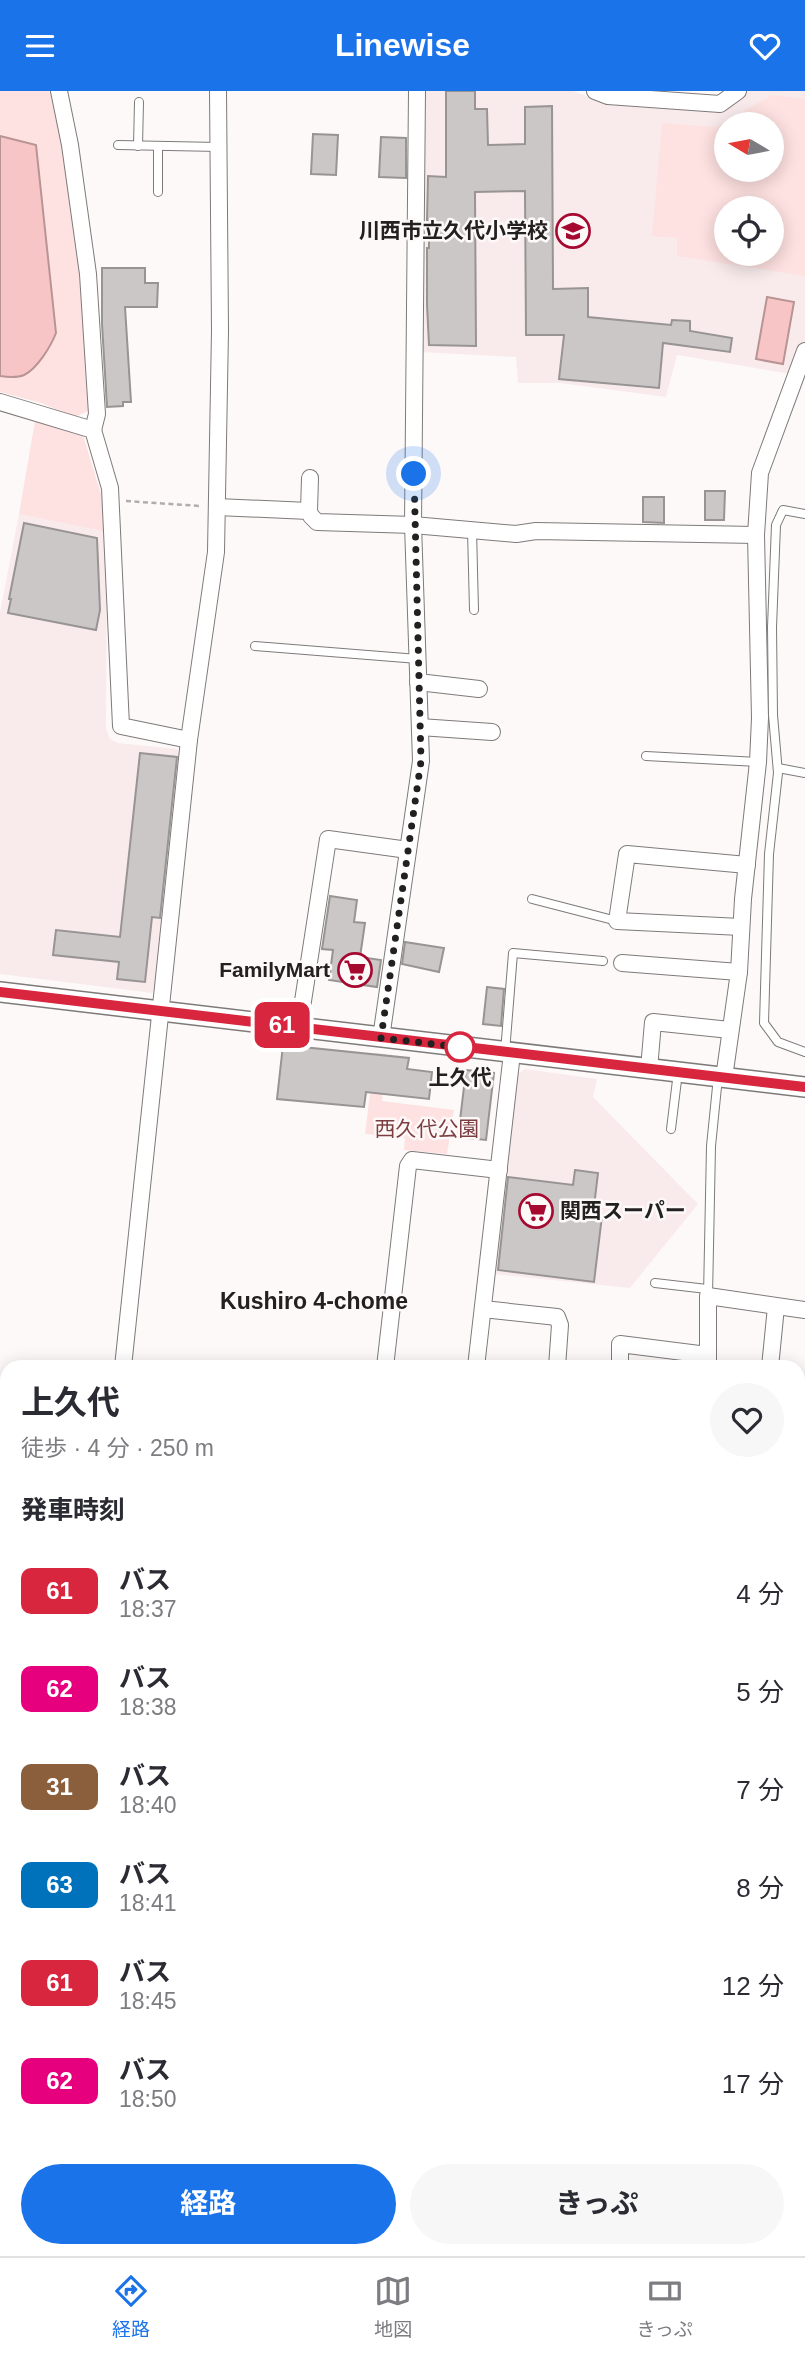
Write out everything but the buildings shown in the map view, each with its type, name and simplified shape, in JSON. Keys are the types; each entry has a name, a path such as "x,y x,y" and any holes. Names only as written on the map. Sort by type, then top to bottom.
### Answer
{"street":[{"path":"59,91 70,145 88,274 97,415 93,430 110,488 121,726 189,740"},
{"path":"124,1360 189,740 216,552 220,331 218,91"},
{"path":"381,1038 421,761 413,525 417,91"},
{"path":"595,91 608,96 720,104 738,91"},
{"path":"721,1077 739,972 758,762 760,718 756,535 760,473 805,351"},
{"path":"0,402 93,430"},
{"path":"310,478 309,511 317,522 413,525 516,534 536,531 756,535"},
{"path":"217,507 309,511"},
{"path":"418,682 479,689"},
{"path":"420,727 492,732"},
{"path":"299,1027 328,839 408,850"},
{"path":"741,927 617,921 627,854 747,865"},
{"path":"622,963 739,972"},
{"path":"0,992 805,1087"},
{"path":"649,1069 653,1023 730,1030"},
{"path":"477,1360 499,1170 509,1053"},
{"path":"386,1360 408,1166 412,1160 499,1170"},
{"path":"708,1360 708,1293 805,1310"},
{"path":"771,1360 776,1307"},
{"path":"483,1309 557,1317 560,1325 557,1360"},
{"path":"620,1360 620,1344 703,1360"}],"lane":[{"path":"138,146 139,102"},
{"path":"139,113 150,112"},
{"path":"118,145 219,147"},
{"path":"158,146 158,192"},
{"path":"146,179 158,179"},
{"path":"805,514 783,510 776,525 772,640 773,715 778,768 769,854 764,1023 778,1042 805,1052"},
{"path":"472,530 474,610"},
{"path":"255,646 418,659"},
{"path":"646,756 758,762"},
{"path":"778,768 805,773"},
{"path":"532,899 617,921"},
{"path":"509,1053 513,953 603,961"},
{"path":"671,1129 678,1072"},
{"path":"655,1283 708,1293 711,1146 721,1077"}],"path":[{"path":"111,500 217,507"}],"shaded area":[{"name":"川西市立久代小学校","path":"422,91 573,91 601,101 722,109 748,91 805,91 805,341 791,374 677,355 666,397 560,383 518,383 516,357 419,352"},
{"path":"0,136 36,145 56,333 39,363 24,375 15,377 0,376"},
{"path":"767,297 794,302 783,364 756,359"},
{"path":"19,514 107,532 106,728 110,739 118,743 177,749 182,759 157,985 152,993 0,974 0,612"},
{"path":"525,1069 597,1079 593,1097 698,1204 630,1288 492,1274 515,1076"}],"green space":[{"path":"0,91 51,91 65,146 94,408 75,417 41,403 0,392"},
{"path":"772,95 805,99 805,276 741,266 784,266 784,196 714,196 714,262 677,256 677,238 652,236 662,123 714,127 714,182 784,182 784,112 742,112"},
{"path":"35,421 82,432 104,504 107,532 19,514"},
{"name":"西久代公園","path":"375,1053 386,1054 382,1101 454,1110 447,1154 404,1150 405,1138 365,1134"}],"bus line":[{"name":"61","path":"0,992 805,1087"}],"place":[{"name":"川西市立久代小学校","path":"573,231"},
{"name":"FamilyMart","path":"355,970"},
{"name":"上久代","path":"460,1047"},
{"name":"関西スーパー","path":"536,1211"}],"district":[{"name":"Kushiro 4-chome","path":"314,1301"}],"route":[{"path":"414,474 413,525 421,761 381,1038 460,1047"}]}
